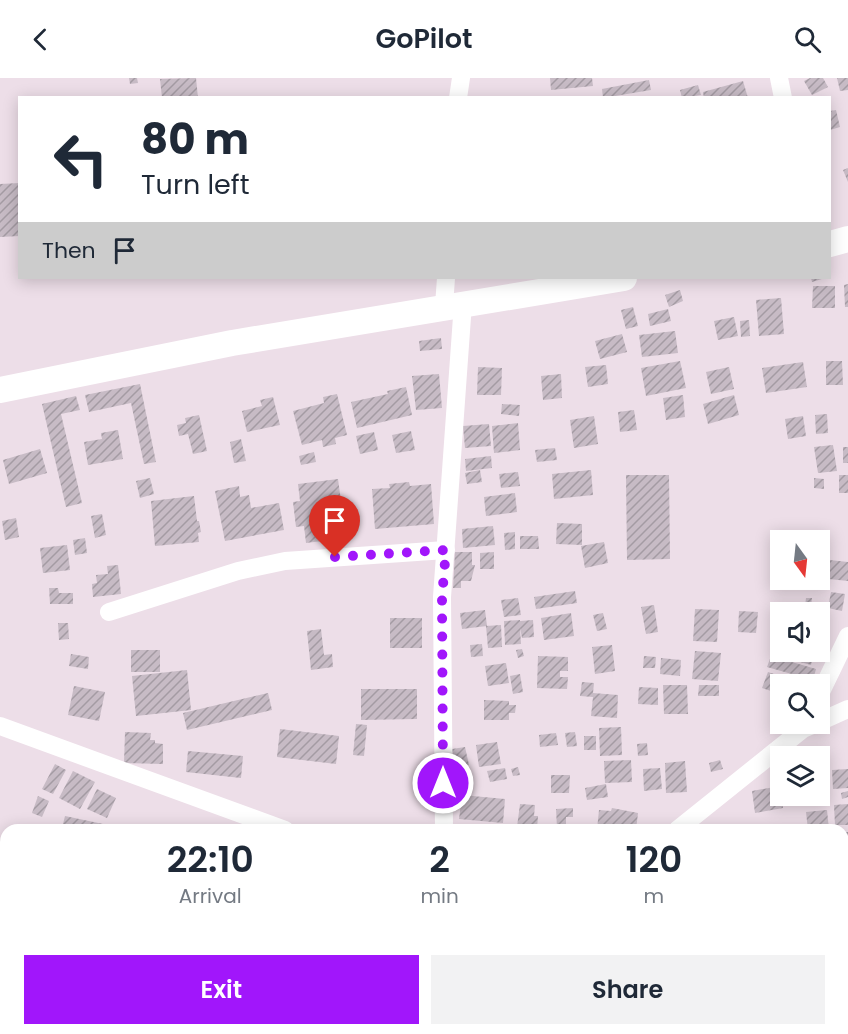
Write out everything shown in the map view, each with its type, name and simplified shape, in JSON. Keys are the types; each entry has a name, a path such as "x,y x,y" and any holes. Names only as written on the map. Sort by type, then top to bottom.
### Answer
{"street":[{"path":"458,96 461,78"},
{"path":"779,78 783,96"},
{"path":"831,244 848,240"},
{"path":"444,824 442,597 446,550 453,305 446,279"},
{"path":"0,390 232,342 618,279"},
{"path":"109,612 238,571 285,561 446,550"},
{"path":"830,674 848,636"},
{"path":"830,717 848,710"},
{"path":"0,726 269,824"},
{"path":"685,824 798,734"}],"building":[{"path":"129,78 137,78 138,83 130,84"},
{"path":"196,78 198,96 162,96 160,79"},
{"path":"550,78 592,78 593,86 551,90"},
{"path":"810,78 823,78 828,87 812,95 804,81"},
{"path":"837,78 848,78 848,90 840,91"},
{"path":"649,80 651,90 603,96 602,89"},
{"path":"743,81 747,96 704,96 703,92"},
{"path":"698,85 701,95 682,96 680,90"},
{"path":"836,110 840,127 831,130 831,111"},
{"path":"848,168 848,182 843,170"},
{"path":"18,183 18,236 0,237 0,184"},
{"path":"848,284 848,307 845,307 844,285"},
{"path":"813,286 835,286 835,308 812,308"},
{"path":"680,290 683,301 669,307 665,295"},
{"path":"781,298 784,334 759,336 756,300"},
{"path":"633,307 638,326 626,329 621,310"},
{"path":"668,309 671,321 650,326 648,314"},
{"path":"734,317 738,336 718,340 714,321"},
{"path":"749,320 750,336 741,337 740,321"},
{"path":"675,331 678,353 642,357 639,335"},
{"path":"622,334 627,352 600,359 595,341"},
{"path":"441,338 442,349 420,351 419,341"},
{"path":"680,361 686,388 646,396 641,368"},
{"path":"826,361 842,361 843,385 826,385"},
{"path":"803,362 807,387 766,393 762,368"},
{"path":"606,365 608,384 588,387 585,367"},
{"path":"478,367 502,368 501,395 477,395"},
{"path":"729,367 734,389 711,394 706,372"},
{"path":"439,374 442,408 416,410 412,376"},
{"path":"561,374 562,398 543,400 541,376"},
{"path":"140,384 156,462 144,464 131,403 89,412 85,395"},
{"path":"406,387 412,415 357,428 351,402 388,394 387,391"},
{"path":"337,394 347,435 335,438 336,444 323,447 322,440 302,445 293,411 324,403 323,397"},
{"path":"683,395 685,417 666,420 663,398"},
{"path":"734,395 739,415 708,424 703,404"},
{"path":"76,396 80,410 61,414 82,503 66,507 42,404"},
{"path":"273,397 280,425 247,432 242,411 262,406 260,400"},
{"path":"502,404 520,405 519,416 501,414"},
{"path":"634,410 637,430 620,432 618,412"},
{"path":"827,414 828,433 816,434 815,415"},
{"path":"199,415 207,451 193,454 188,434 179,436 177,425 186,423 185,418"},
{"path":"594,416 598,444 574,448 570,420"},
{"path":"803,416 806,436 788,439 785,419"},
{"path":"518,423 520,450 494,453 492,426"},
{"path":"489,424 491,446 465,448 463,426"},
{"path":"118,430 123,459 88,465 84,442 102,439 101,433"},
{"path":"411,431 415,450 396,453 392,435"},
{"path":"374,432 378,450 360,454 356,436"},
{"path":"241,439 246,461 234,463 230,442"},
{"path":"833,445 837,471 818,473 814,447"},
{"path":"843,447 848,447 848,463 843,463"},
{"path":"555,448 557,460 537,462 535,450"},
{"path":"40,449 47,473 9,484 3,460"},
{"path":"314,452 316,462 301,465 299,456"},
{"path":"491,456 492,468 466,471 465,459"},
{"path":"480,470 482,482 467,484 465,473"},
{"path":"591,470 593,495 554,499 552,474"},
{"path":"518,472 520,486 501,488 499,474"},
{"path":"626,475 669,475 670,559 627,560"},
{"path":"839,475 848,475 848,493 839,493"},
{"path":"150,478 154,494 140,498 136,481"},
{"path":"814,478 824,479 824,489 814,488"},
{"path":"338,479 346,538 306,543 304,526 296,527 293,502 300,501 298,484"},
{"path":"409,482 410,486 431,484 434,524 375,529 372,489 390,488 389,484"},
{"path":"239,486 240,497 249,495 251,508 279,503 284,530 225,541 215,491"},
{"path":"515,493 517,512 486,516 484,497"},
{"path":"194,496 197,521 199,521 201,532 198,533 199,542 155,546 151,501"},
{"path":"102,514 106,535 95,538 91,516"},
{"path":"16,518 19,537 5,540 2,521"},
{"path":"557,523 582,524 582,545 556,544"},
{"path":"493,526 495,545 463,548 462,529"},
{"path":"515,532 515,549 505,550 504,533"},
{"path":"520,536 538,536 539,549 520,549"},
{"path":"85,538 87,553 75,555 73,540"},
{"path":"604,542 608,563 585,568 581,546"},
{"path":"67,545 70,570 43,573 40,548"},
{"path":"455,552 472,552 472,565 475,565 471,581 461,581 461,588 453,588"},
{"path":"494,552 494,569 480,569 480,553"},
{"path":"830,560 848,562 848,581 830,579"},
{"path":"118,565 121,594 93,597 92,584 97,583 96,575 108,574 107,566"},
{"path":"49,588 58,588 59,593 73,593 73,604 50,604"},
{"path":"575,591 577,603 536,609 534,597"},
{"path":"831,592 845,594 842,611 830,608"},
{"path":"518,598 521,615 504,617 501,600"},
{"path":"806,598 812,598 812,602 806,602"},
{"path":"654,605 658,632 646,634 641,607"},
{"path":"695,609 719,610 717,642 693,641"},
{"path":"485,610 487,626 462,629 460,613"},
{"path":"739,611 758,612 756,633 738,632"},
{"path":"571,613 574,636 544,640 541,618"},
{"path":"603,613 607,629 597,631 593,615"},
{"path":"390,618 422,618 422,648 390,648"},
{"path":"533,620 534,637 522,638 520,628 521,644 505,645 504,621"},
{"path":"58,623 68,623 69,639 59,640"},
{"path":"501,625 502,647 488,648 486,626"},
{"path":"321,629 324,655 332,654 333,667 311,670 307,631"},
{"path":"482,644 483,656 471,657 470,645"},
{"path":"612,645 615,671 595,674 592,647"},
{"path":"522,649 524,656 518,658 516,650"},
{"path":"131,650 160,650 160,672 131,672"},
{"path":"695,651 721,653 718,681 692,679"},
{"path":"71,654 89,657 88,669 69,666"},
{"path":"538,656 568,657 568,671 560,671 560,677 568,677 567,689 537,688"},
{"path":"644,656 656,657 655,668 643,668"},
{"path":"661,658 681,660 680,676 660,674"},
{"path":"770,659 770,662 792,662 816,669 815,674 792,674 767,667"},
{"path":"506,663 509,683 488,686 485,666"},
{"path":"187,670 191,710 136,716 132,676"},
{"path":"768,672 774,674 770,674 770,691 762,688"},
{"path":"520,674 523,692 513,694 510,676"},
{"path":"582,682 594,683 593,693 618,695 617,718 591,716 593,697 580,696"},
{"path":"663,685 687,685 688,714 664,714"},
{"path":"699,685 719,685 719,696 698,696"},
{"path":"74,686 105,692 99,721 68,715"},
{"path":"639,687 658,688 658,705 638,704"},
{"path":"361,689 417,689 417,719 361,720"},
{"path":"268,693 272,710 187,730 183,713"},
{"path":"484,700 509,701 509,705 516,705 515,713 509,713 509,720 484,720"},
{"path":"356,724 367,725 364,756 353,755"},
{"path":"621,727 622,755 600,756 599,728"},
{"path":"280,729 339,736 336,764 277,757"},
{"path":"125,732 151,733 150,740 163,744 163,764 124,763"},
{"path":"575,732 577,746 567,747 565,733"},
{"path":"556,733 558,745 540,747 539,735"},
{"path":"584,736 596,736 596,750 584,750"},
{"path":"497,742 501,764 479,767 476,745"},
{"path":"647,743 648,755 638,756 637,744"},
{"path":"465,747 469,765 455,768 452,749"},
{"path":"188,751 243,756 241,778 186,772"},
{"path":"631,760 632,782 605,783 604,761"},
{"path":"720,760 723,769 711,772 709,763"},
{"path":"685,761 687,792 666,793 665,763"},
{"path":"55,764 66,770 53,794 42,789"},
{"path":"518,767 520,775 513,776 511,769"},
{"path":"505,768 507,779 490,782 487,771"},
{"path":"660,768 662,789 644,791 643,769"},
{"path":"848,769 848,788 833,789 832,770"},
{"path":"73,771 95,782 80,809 59,798"},
{"path":"551,775 570,775 569,793 551,793"},
{"path":"606,784 608,797 587,800 585,788"},
{"path":"770,788 770,806 783,806 783,808 755,813 752,791"},
{"path":"97,789 116,798 107,818 87,809"},
{"path":"848,791 848,797 842,799 841,793"},
{"path":"462,795 505,799 503,823 459,819"},
{"path":"38,796 49,801 42,817 32,813"},
{"path":"520,804 535,805 534,816 538,816 537,824 517,824"},
{"path":"848,804 848,824 835,824 834,805"},
{"path":"573,808 573,817 566,817 566,824 557,824 556,809"},
{"path":"612,808 638,813 637,824 598,824 599,810 611,811"},
{"path":"827,810 828,824 807,824 806,812"},
{"path":"65,816 103,824 63,824"}],"route":[{"path":"335,557 446,550 442,597 443,783"}]}
